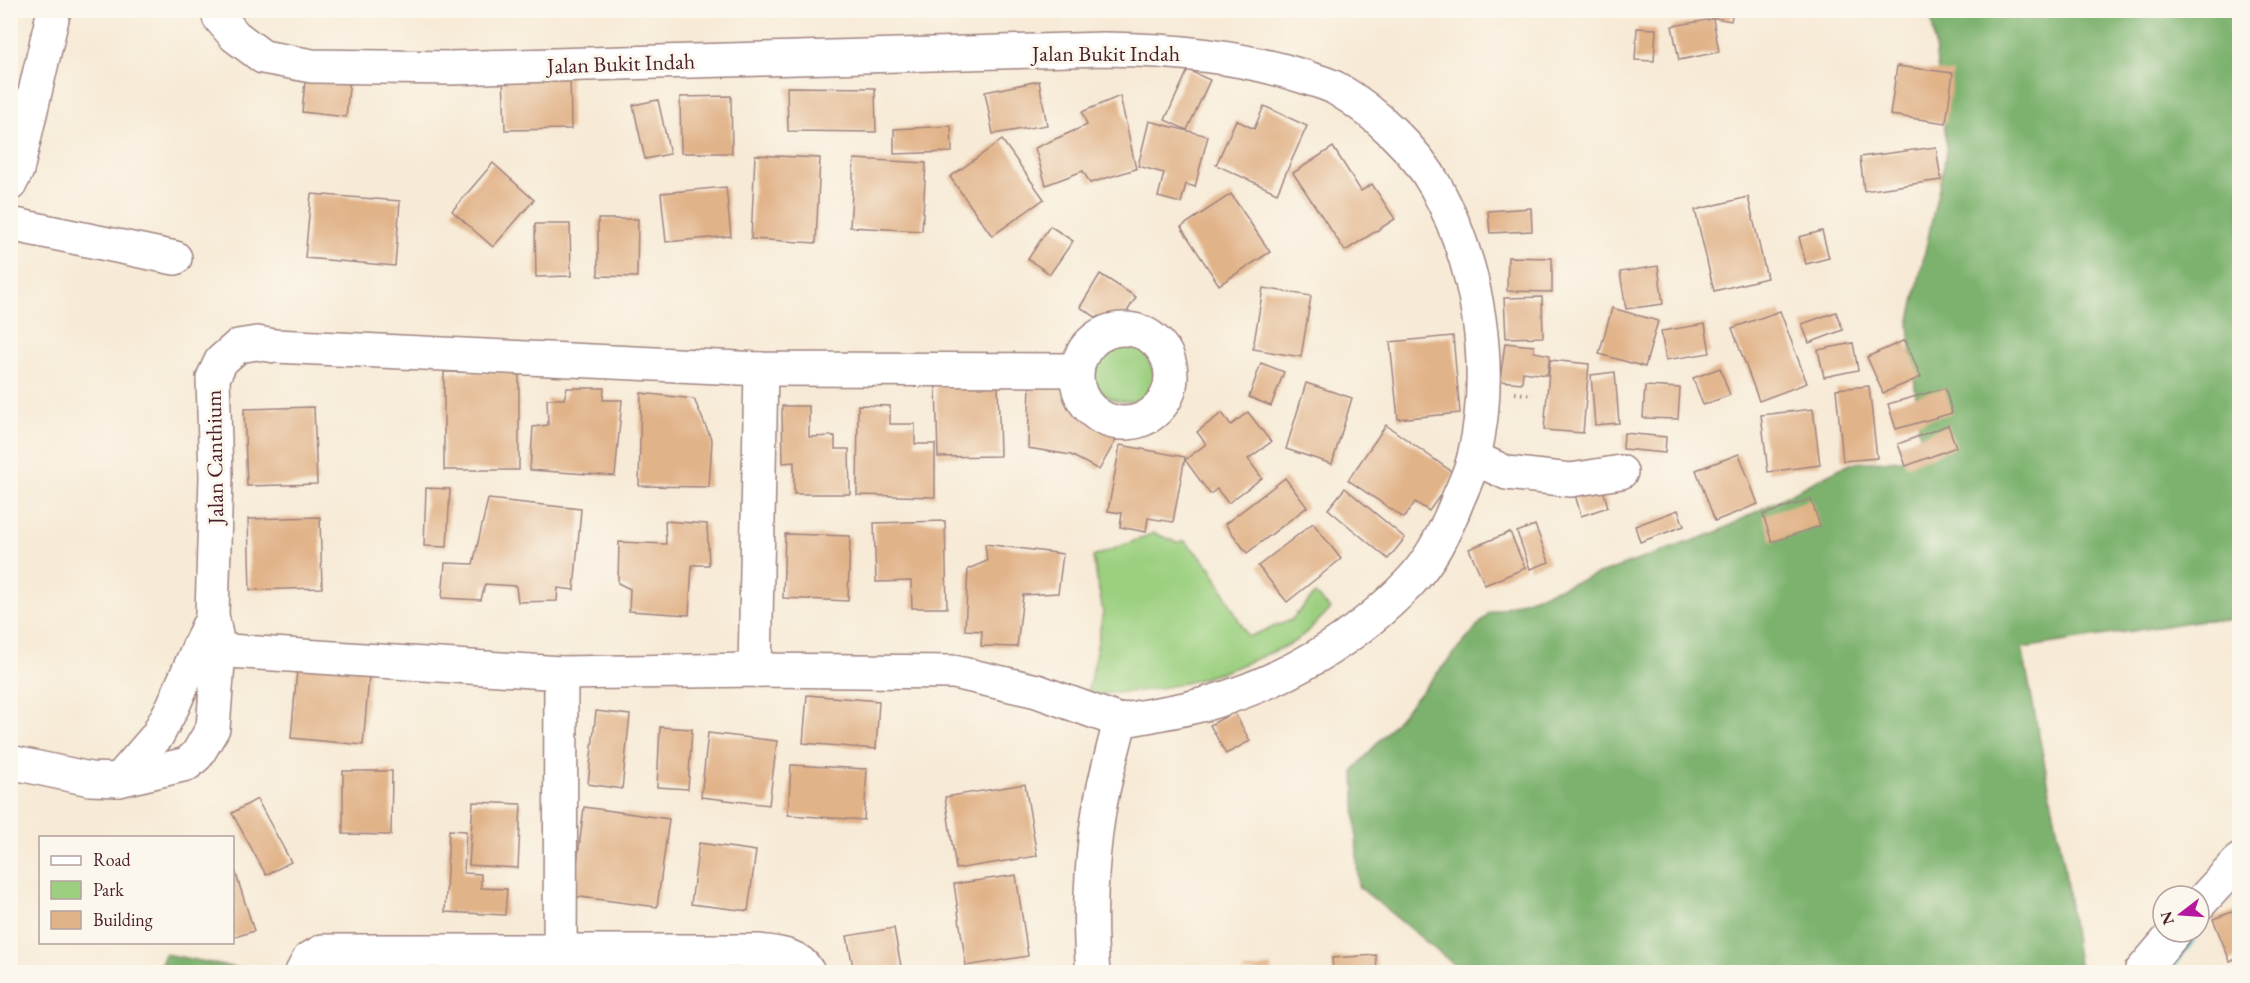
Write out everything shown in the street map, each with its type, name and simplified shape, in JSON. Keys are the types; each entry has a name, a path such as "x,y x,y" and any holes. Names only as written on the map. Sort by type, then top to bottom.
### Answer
{"street":[{"path":"10,184 17,170 54,10"},
{"name":"Jalan Bukit Indah","path":"218,10 219,17 235,36 263,57 312,66 451,68 1104,49 1151,50 1240,61 1281,69 1334,87 1371,112 1404,143 1436,186 1463,250 1478,309 1484,391 1474,458 1453,512 1432,554 1411,581 1346,639 1311,661 1267,681 1208,703 1120,721"},
{"path":"10,224 175,258"},
{"name":"Jalan Canthium","path":"10,762 90,778 119,780 187,764 197,755 213,728 208,649 212,615 216,476 213,378 222,361 238,346 257,343 275,346 761,369"},
{"path":"755,670 761,369 1077,370"},
{"path":"1474,458 1507,473 1571,480 1621,472"},
{"path":"119,780 157,736 208,649 561,673 755,670 954,672 1037,691 1120,721 1100,810 1094,855 1090,949 1093,972"},
{"path":"560,962 561,673"},
{"path":"2211,891 2240,860"},
{"path":"2141,972 2165,944"},
{"path":"302,972 309,959 323,951 560,962 758,951 786,954 806,968 808,972"}],"green space":[{"path":"1931,11 2239,11 2239,621 2203,620 2022,648 2064,864 2079,972 1458,972 1452,963 1358,886 1354,770 1489,613 1717,532 1850,463 1922,459 1909,325 1947,151"},
{"path":"1131,337 1142,344 1156,378 1147,394 1137,400 1126,402 1106,395 1099,388 1094,379 1093,369 1097,357 1105,347"},
{"path":"1154,533 1176,542 1185,541 1211,568 1248,637 1291,620 1315,594 1330,609 1292,643 1237,667 1195,680 1153,689 1087,694 1103,612 1093,557"},
{"path":"165,954 257,972 158,972"}],"building":[{"path":"1699,10 1733,10 1731,21 1698,15"},
{"path":"1713,19 1719,52 1679,60 1672,26"},
{"path":"1637,28 1656,29 1654,61 1635,60"},
{"path":"1897,66 1953,73 1946,123 1890,115"},
{"path":"1188,70 1210,80 1187,130 1165,120"},
{"path":"306,72 350,78 346,117 302,112"},
{"path":"570,73 571,129 505,130 503,75"},
{"path":"1039,81 1047,125 993,134 985,92"},
{"path":"787,87 875,88 876,132 788,131"},
{"path":"731,96 732,153 681,153 680,97"},
{"path":"1120,96 1136,169 1090,183 1083,171 1046,185 1035,148 1087,125 1082,112"},
{"path":"658,100 670,154 645,159 633,105"},
{"path":"1264,106 1307,126 1277,193 1216,165 1236,120 1254,129"},
{"path":"1149,121 1208,136 1195,187 1186,184 1181,203 1158,197 1164,173 1138,166"},
{"path":"951,126 952,152 894,154 894,129"},
{"path":"1002,140 1044,199 992,236 950,177"},
{"path":"1333,147 1361,191 1372,184 1395,219 1345,251 1293,173"},
{"path":"1936,147 1941,180 1864,191 1860,157"},
{"path":"755,155 820,158 816,243 751,239"},
{"path":"854,159 926,163 922,231 850,227"},
{"path":"493,163 534,200 493,247 452,211"},
{"path":"726,187 731,236 666,242 661,193"},
{"path":"311,194 400,201 395,266 305,258"},
{"path":"1231,194 1270,252 1219,285 1181,227"},
{"path":"1748,197 1767,278 1714,291 1695,210"},
{"path":"1531,208 1532,231 1490,233 1488,211"},
{"path":"598,219 638,219 637,277 598,276"},
{"path":"535,224 570,224 571,276 536,277"},
{"path":"1050,226 1073,241 1050,274 1028,259"},
{"path":"1822,231 1829,258 1806,264 1799,237"},
{"path":"1508,257 1552,258 1552,292 1507,291"},
{"path":"1658,266 1663,304 1626,309 1620,272"},
{"path":"1100,274 1136,297 1116,330 1080,307"},
{"path":"1263,288 1311,296 1301,357 1253,349"},
{"path":"1542,297 1543,337 1506,338 1504,298"},
{"path":"1612,308 1658,321 1645,367 1599,354"},
{"path":"1780,311 1807,383 1759,401 1732,328"},
{"path":"1836,312 1843,330 1809,343 1802,324"},
{"path":"1705,324 1710,353 1666,360 1661,331"},
{"path":"1453,336 1460,413 1398,419 1390,342"},
{"path":"1905,340 1921,377 1883,393 1867,357"},
{"path":"1505,343 1534,346 1534,352 1550,355 1547,375 1523,372 1522,383 1500,381"},
{"path":"1853,343 1858,370 1824,377 1818,350"},
{"path":"1550,360 1589,364 1583,433 1544,430"},
{"path":"1261,363 1284,372 1271,406 1249,397"},
{"path":"1720,368 1730,395 1703,405 1693,378"},
{"path":"444,372 519,372 519,470 444,470"},
{"path":"1615,372 1619,423 1595,425 1591,375"},
{"path":"1030,383 1075,387 1076,408 1121,431 1099,470 1071,455 1028,448"},
{"path":"1306,383 1352,398 1332,464 1286,449"},
{"path":"998,384 1000,456 938,457 936,386"},
{"path":"1645,386 1680,388 1678,419 1643,418"},
{"path":"1869,386 1877,458 1843,461 1836,389"},
{"path":"567,388 604,388 603,400 622,400 615,476 530,470 533,427 548,425 547,399 564,399"},
{"path":"1945,388 1952,413 1896,429 1888,404"},
{"path":"641,393 694,399 712,441 709,487 639,486"},
{"path":"858,405 890,406 890,424 915,424 915,444 935,444 935,497 857,495"},
{"path":"782,406 809,406 809,437 835,436 835,449 849,449 850,494 794,494 794,462 783,463"},
{"path":"314,407 317,484 247,486 244,409"},
{"path":"1813,409 1820,465 1768,472 1761,415"},
{"path":"1248,412 1271,442 1248,459 1262,478 1228,503 1217,489 1210,494 1185,460 1206,444 1197,432 1222,413 1231,425"},
{"path":"1386,425 1455,474 1429,511 1415,502 1404,518 1348,480"},
{"path":"1948,425 1956,447 1906,466 1898,444"},
{"path":"1624,433 1666,437 1665,453 1623,449"},
{"path":"1120,445 1185,457 1173,522 1148,518 1146,532 1120,527 1122,513 1108,511"},
{"path":"1739,454 1758,504 1715,521 1696,470"},
{"path":"1285,478 1307,507 1247,553 1225,524"},
{"path":"1600,479 1608,507 1581,516 1573,487"},
{"path":"426,488 450,489 447,547 424,546"},
{"path":"1345,488 1405,538 1388,559 1328,509"},
{"path":"488,499 581,509 574,590 558,588 557,601 518,602 516,586 485,584 481,600 442,598 445,563 473,564"},
{"path":"1811,499 1820,526 1772,542 1763,515"},
{"path":"1678,510 1684,526 1640,542 1635,526"},
{"path":"320,517 322,588 250,590 248,519"},
{"path":"665,521 707,524 709,565 692,565 689,615 629,611 630,589 618,583 619,542 666,544"},
{"path":"945,521 947,608 912,608 911,581 876,582 874,523"},
{"path":"1313,523 1341,559 1287,602 1258,566"},
{"path":"1535,525 1549,562 1530,569 1517,532"},
{"path":"1510,532 1525,568 1485,585 1469,549"},
{"path":"785,534 850,536 848,601 783,598"},
{"path":"985,544 1063,554 1058,593 1023,595 1017,647 981,646 982,631 965,630 968,569 987,561"},
{"path":"298,659 370,665 363,745 291,738"},
{"path":"807,695 879,701 876,749 803,743"},
{"path":"596,711 630,715 622,789 588,784"},
{"path":"1234,712 1250,741 1226,754 1210,725"},
{"path":"660,727 692,729 688,789 657,787"},
{"path":"708,733 777,741 769,805 701,797"},
{"path":"791,765 867,769 864,820 788,815"},
{"path":"343,771 392,771 391,835 343,834"},
{"path":"1025,784 1037,856 956,869 945,797"},
{"path":"257,799 291,862 266,875 232,813"},
{"path":"473,802 521,804 518,868 469,865"},
{"path":"584,807 669,819 657,907 573,896"},
{"path":"449,830 466,831 464,873 481,874 481,888 507,889 505,915 445,912"},
{"path":"699,843 756,851 748,911 691,904"},
{"path":"234,871 254,931 234,937"},
{"path":"1016,875 1028,956 966,966 954,884"},
{"path":"2240,909 2240,957 2230,961 2213,919"},
{"path":"894,928 902,972 854,972 847,936"},
{"path":"1376,955 1377,972 1333,972 1332,958"},
{"path":"672,963 716,965 715,972 671,972"},
{"path":"1271,966 1272,972 1242,972 1242,971"}],"waterway":[{"path":"2211,912 2215,907"},
{"path":"2165,972 2187,944"}]}
